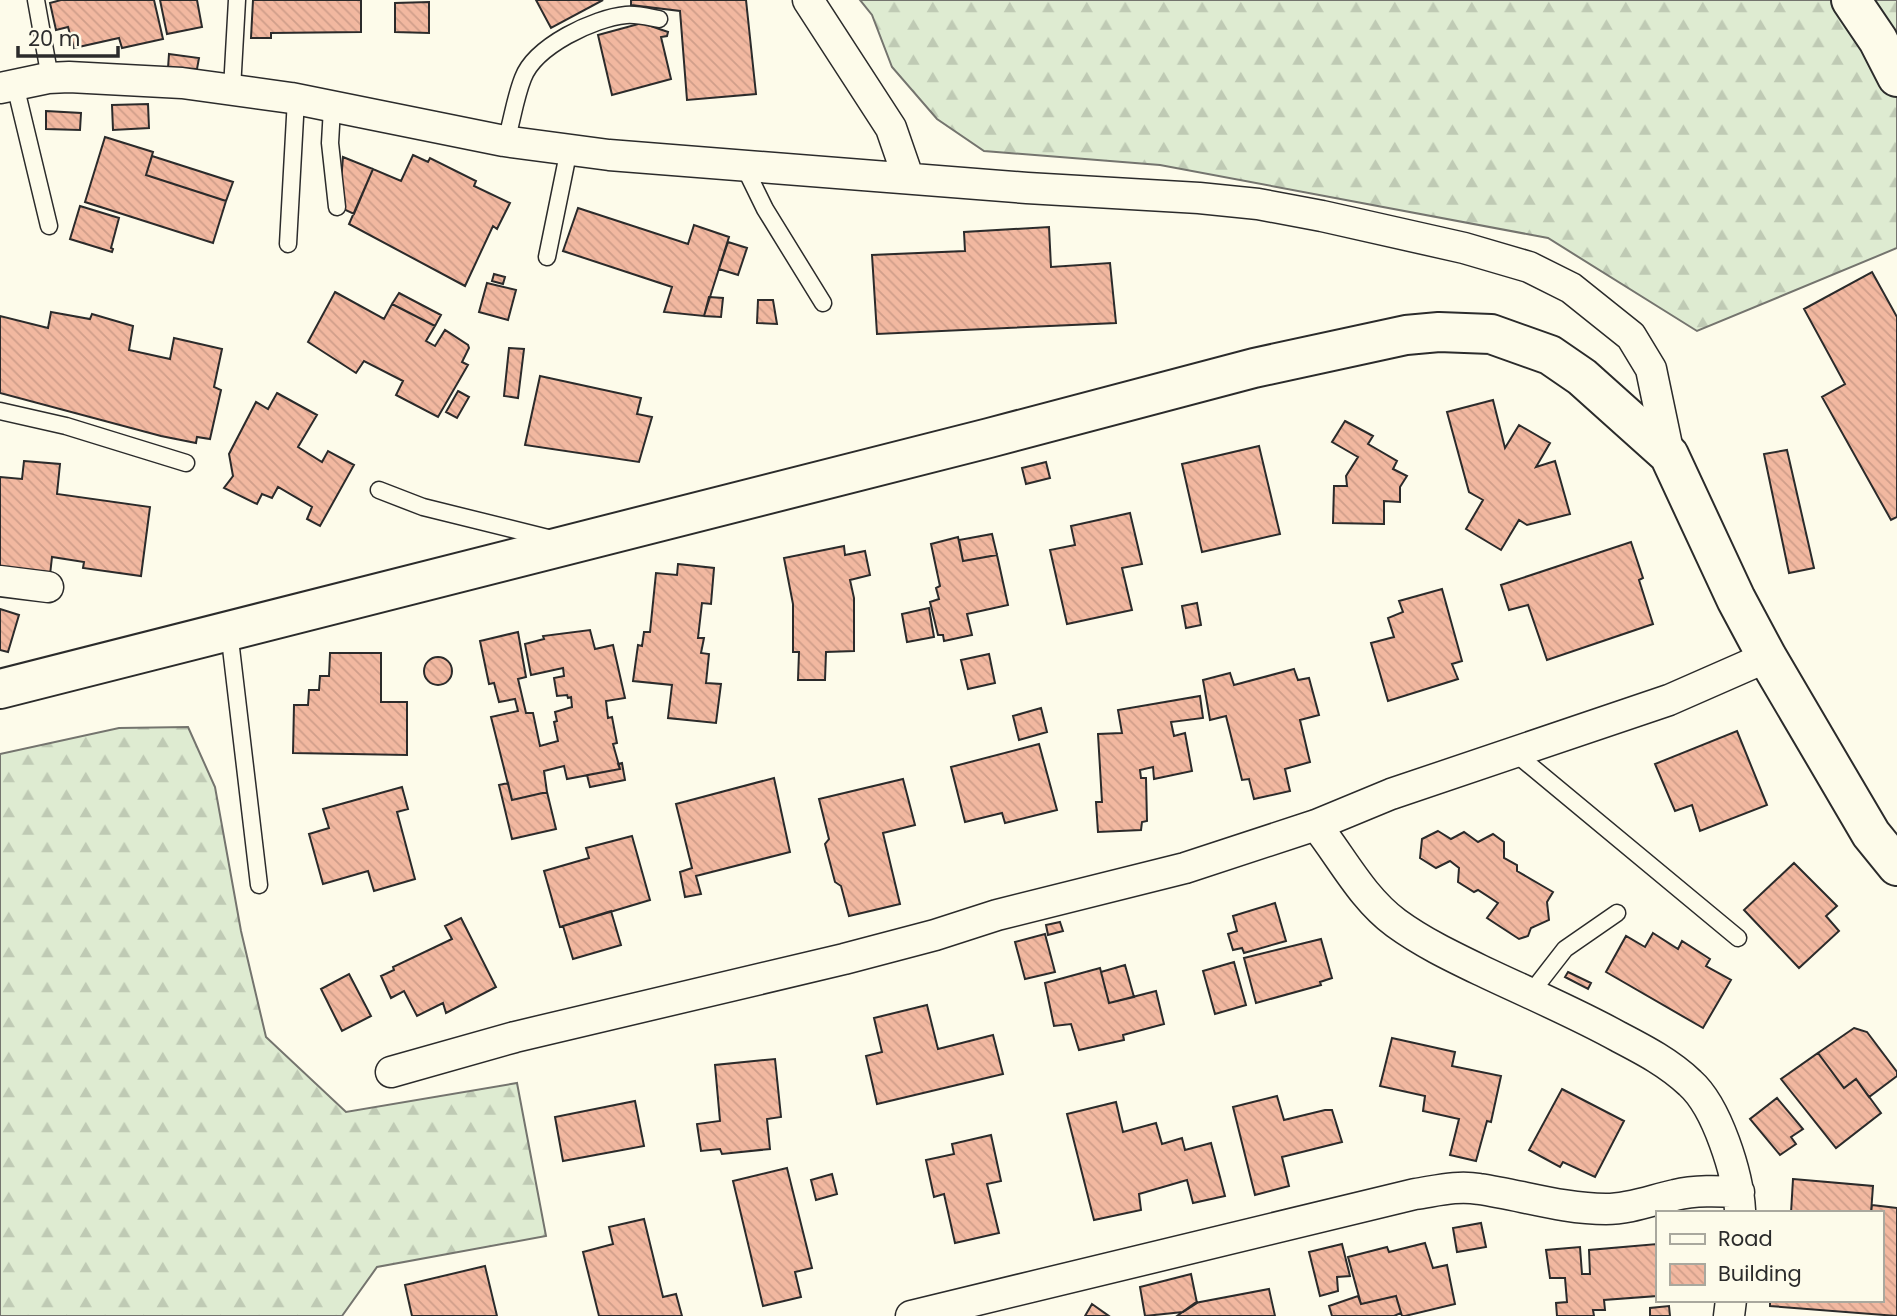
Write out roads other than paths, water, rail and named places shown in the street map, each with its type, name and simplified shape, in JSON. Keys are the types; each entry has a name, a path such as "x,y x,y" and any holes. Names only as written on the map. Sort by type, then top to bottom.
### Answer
{"main road":[{"path":"1851,0 1878,40 1897,77"},
{"path":"0,689 1254,368 1381,339 1434,332 1491,334 1550,355 1582,377 1670,455 1736,599 1767,657 1871,834 1897,866"}],"street":[{"path":"808,0 891,128 908,177"},
{"path":"8,87 51,78 146,80 232,89 296,99 506,141 609,155 1258,204 1412,236 1529,267 1571,288 1631,336 1651,369 1670,455"},
{"path":"0,581 48,587"},
{"path":"391,1072 515,1037 922,939 997,915 1185,868 1316,825 1391,794 1669,700 1767,657"},
{"path":"1316,825 1361,889 1395,923 1442,951 1582,1017 1661,1060 1692,1084 1718,1125 1740,1202"},
{"path":"911,1316 1401,1197 1451,1188 1477,1188 1535,1201 1607,1209 1641,1204 1677,1194 1708,1191 1740,1202"}],"lane":[{"path":"36,0 51,78"},
{"path":"232,89 237,0"},
{"path":"506,141 523,76 548,46 613,17 630,15 659,19"},
{"path":"8,87 49,226"},
{"path":"288,244 296,99"},
{"path":"332,108 330,143 337,206"},
{"path":"547,257 569,149"},
{"path":"743,164 765,209 822,303"},
{"path":"0,411 66,426 186,463"},
{"path":"379,490 423,508 570,543"},
{"path":"229,630 259,885"},
{"path":"1515,753 1738,938"},
{"path":"1530,994 1565,948 1617,913"}]}
